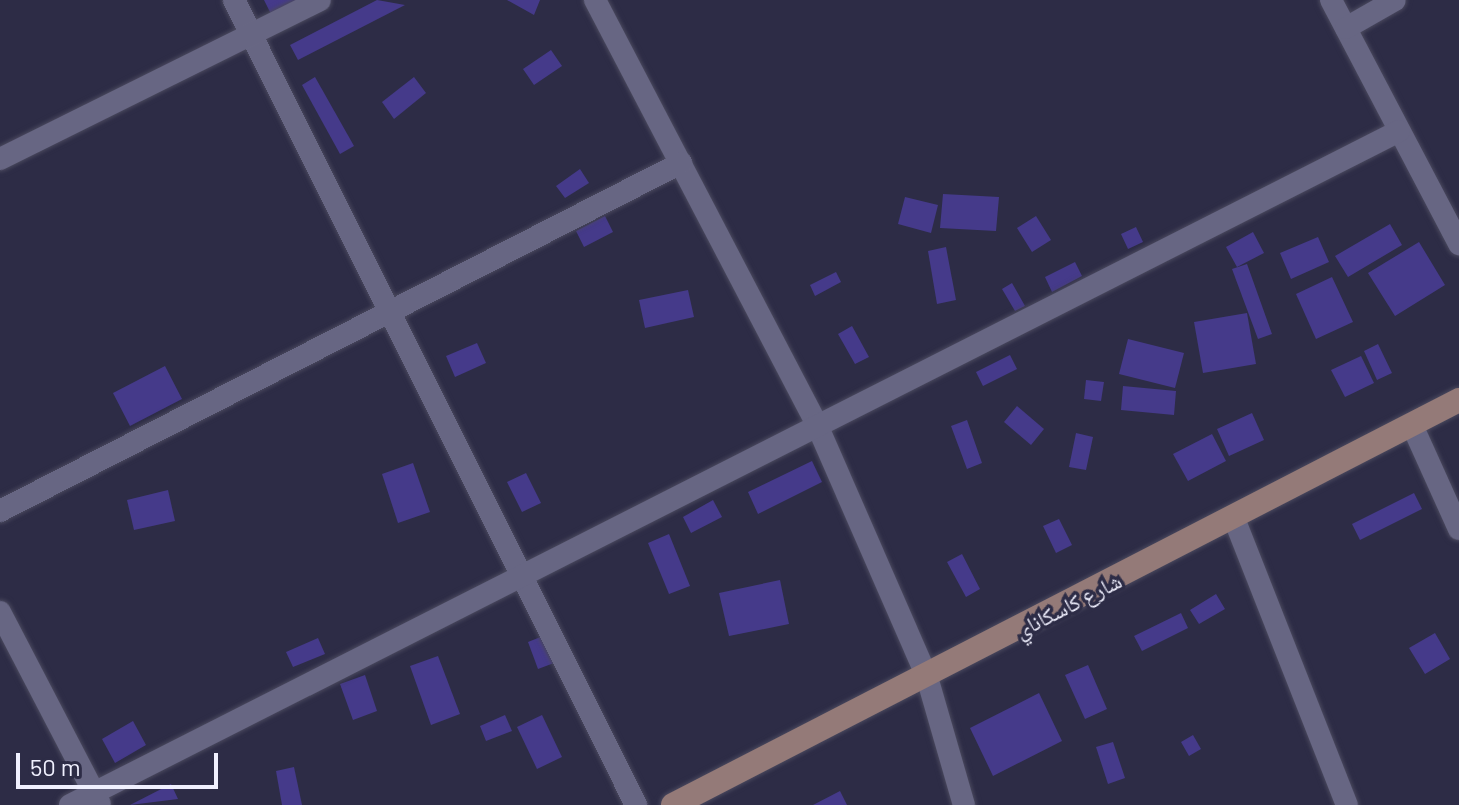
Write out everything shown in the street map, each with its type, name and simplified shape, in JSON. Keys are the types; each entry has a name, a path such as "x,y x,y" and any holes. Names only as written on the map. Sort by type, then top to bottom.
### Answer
{"street":[{"path":"234,0 636,805"},
{"path":"0,159 320,0"},
{"path":"595,0 817,425 927,677 964,805"},
{"path":"1331,0 1459,244"},
{"path":"1346,28 1395,0"},
{"path":"70,805 97,799 817,425 1399,131"},
{"path":"0,511 681,163"},
{"name":"شارع كاسكاناي","path":"673,805 1235,521 1459,400"},
{"path":"1412,425 1459,529"},
{"path":"1235,521 1347,805"},
{"path":"0,612 97,799"}],"building":[{"path":"264,0 304,0 272,16"},
{"path":"377,0 405,5 298,60 290,45"},
{"path":"507,0 540,0 534,15"},
{"path":"551,50 562,66 534,85 523,69"},
{"path":"315,77 354,146 340,154 302,85"},
{"path":"414,77 426,93 394,119 382,102"},
{"path":"580,169 589,183 565,198 556,186"},
{"path":"943,194 999,197 996,231 940,228"},
{"path":"905,197 938,205 931,233 898,224"},
{"path":"605,216 613,232 584,247 576,231"},
{"path":"1036,216 1051,240 1032,252 1017,228"},
{"path":"1390,224 1402,245 1348,277 1335,256"},
{"path":"1136,227 1143,242 1128,249 1121,234"},
{"path":"1253,232 1264,253 1237,267 1226,247"},
{"path":"1318,237 1329,262 1291,279 1280,253"},
{"path":"1419,242 1445,285 1395,316 1368,273"},
{"path":"946,247 956,300 937,304 928,251"},
{"path":"1075,262 1082,276 1052,292 1045,277"},
{"path":"1247,264 1272,334 1258,339 1232,269"},
{"path":"836,272 841,282 815,296 810,285"},
{"path":"1332,277 1353,322 1316,339 1296,294"},
{"path":"1012,283 1025,306 1015,311 1002,289"},
{"path":"688,290 694,317 645,328 639,300"},
{"path":"1247,313 1256,364 1203,373 1194,322"},
{"path":"852,326 869,357 855,364 838,334"},
{"path":"1128,339 1184,353 1175,388 1119,374"},
{"path":"477,343 486,363 455,377 446,356"},
{"path":"1378,344 1392,373 1377,380 1364,351"},
{"path":"1010,355 1017,369 983,386 976,372"},
{"path":"1361,356 1374,383 1345,397 1331,370"},
{"path":"165,366 182,399 130,426 113,393"},
{"path":"1086,380 1104,382 1101,401 1084,399"},
{"path":"1123,386 1176,391 1174,415 1121,410"},
{"path":"1017,406 1044,429 1031,445 1004,422"},
{"path":"1252,413 1264,440 1229,456 1217,429"},
{"path":"967,420 982,463 967,469 951,426"},
{"path":"1076,433 1093,437 1086,470 1069,467"},
{"path":"1212,434 1226,461 1188,481 1173,454"},
{"path":"812,461 822,482 758,514 748,492"},
{"path":"413,463 430,512 398,523 382,474"},
{"path":"526,473 541,503 522,512 507,482"},
{"path":"168,490 175,521 134,530 127,500"},
{"path":"1414,493 1422,509 1360,540 1352,524"},
{"path":"713,500 722,517 691,533 683,517"},
{"path":"1059,519 1072,545 1056,553 1043,526"},
{"path":"669,534 690,586 669,594 648,543"},
{"path":"962,554 980,589 966,597 947,562"},
{"path":"780,580 789,624 729,636 719,593"},
{"path":"1216,594 1225,609 1199,624 1190,610"},
{"path":"1181,613 1188,628 1142,651 1134,636"},
{"path":"1435,633 1450,659 1425,674 1409,648"},
{"path":"543,636 554,663 538,669 528,642"},
{"path":"318,638 325,654 293,667 286,652"},
{"path":"438,656 460,714 431,725 410,666"},
{"path":"1088,665 1107,709 1085,719 1065,675"},
{"path":"365,675 377,711 353,720 340,684"},
{"path":"1039,693 1062,741 993,776 970,728"},
{"path":"505,715 512,731 486,741 480,726"},
{"path":"542,715 562,757 537,769 517,727"},
{"path":"133,721 146,745 115,763 102,739"},
{"path":"1193,735 1201,749 1189,756 1181,742"},
{"path":"1113,742 1125,778 1108,784 1096,747"},
{"path":"294,767 302,805 282,805 276,771"},
{"path":"171,784 178,799 130,805"},
{"path":"840,791 847,805 813,805"}]}
